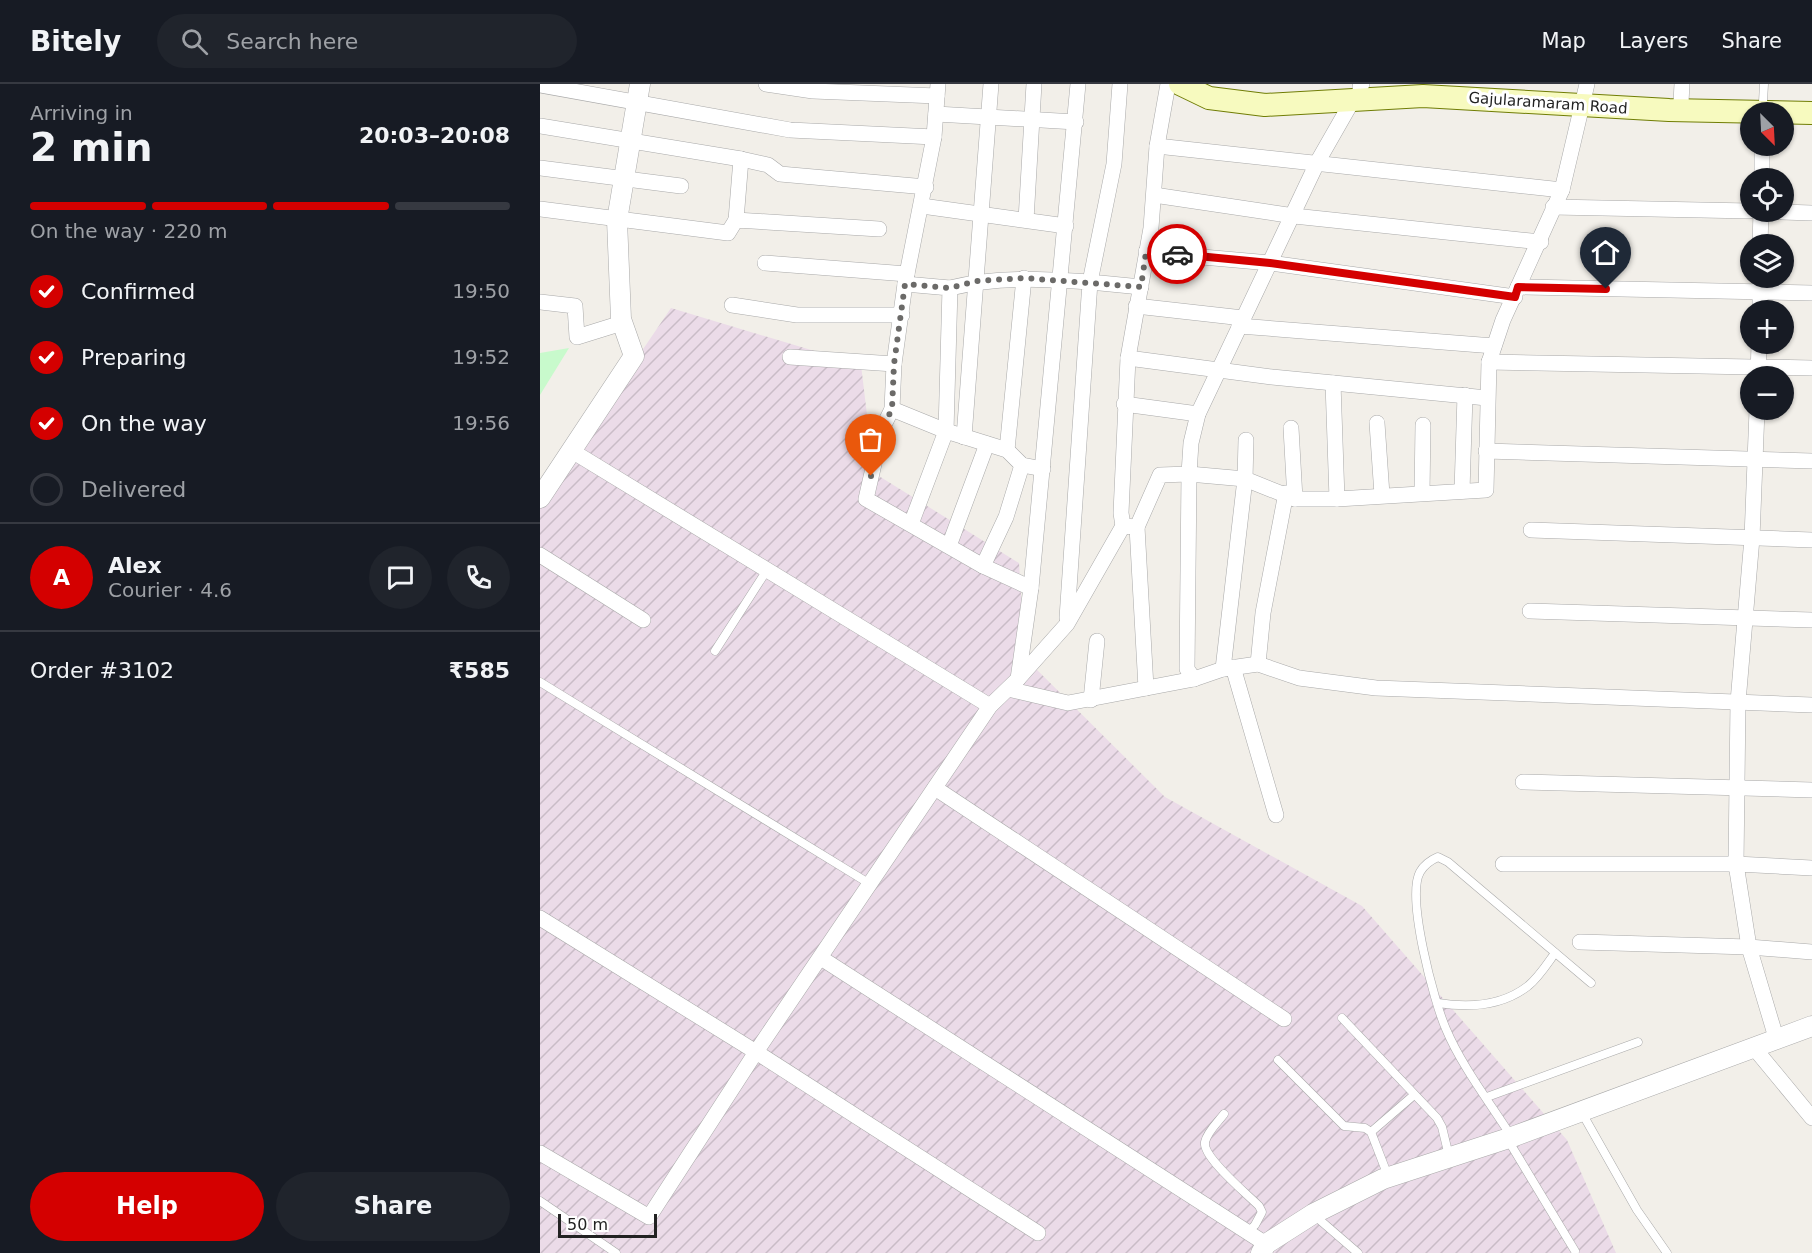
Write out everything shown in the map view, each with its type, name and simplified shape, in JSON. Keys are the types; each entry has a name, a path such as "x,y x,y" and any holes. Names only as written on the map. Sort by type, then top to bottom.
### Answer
{"main road":[{"name":"Gajularamaram Road","path":"1180,84 1209,98 1265,105 1358,90"},
{"name":"Gajularamaram Road","path":"1207,84 1223,90 1257,94 1358,90 1423,96 1681,93 1763,102"},
{"name":"Gajularamaram Road","path":"1585,95 1763,102"},
{"name":"Gajularamaram Road","path":"1794,103 1812,104"},
{"name":"Gajularamaram Road","path":"1794,109 1812,113"}],"street":[{"path":"766,84 938,90 934,137 926,187 906,279 894,364 892,409 882,429 866,499 983,566 1031,588"},
{"path":"964,437 991,84"},
{"path":"1026,220 1034,84"},
{"path":"1013,684 1031,588 1078,84"},
{"path":"1067,624 1090,282 1114,164 1120,84"},
{"path":"1146,688 1130,526 1121,513 1124,404 1128,358 1146,252 1154,195 1157,146 1167,84"},
{"path":"540,85 638,93 790,130 934,137"},
{"path":"1194,679 1187,669 1189,474 1191,443 1198,414 1294,216 1318,161 1358,90"},
{"path":"540,498 634,356 622,323 617,220 638,93"},
{"path":"540,1153 649,1217 756,1052 990,706 1067,624 1160,475 1189,474 1245,479 1291,496 1337,500 1382,495 1486,490 1489,362 1562,190 1585,95"},
{"path":"936,114 1076,122"},
{"path":"540,126 741,159 768,165 780,174 926,187"},
{"path":"1157,146 1318,161 1562,190"},
{"path":"540,209 728,232 736,220 741,159"},
{"path":"540,168 681,186"},
{"path":"1154,195 1294,216 1541,242"},
{"path":"922,206 1066,226"},
{"path":"1553,207 1740,211"},
{"path":"1794,212 1812,213"},
{"path":"736,220 879,229"},
{"path":"1146,252 1270,263 1517,292 1740,286"},
{"path":"765,262 906,279 950,288 977,281 1024,278 1141,287"},
{"path":"1007,450 1024,278"},
{"path":"910,524 946,431 950,288"},
{"path":"1780,288 1812,293"},
{"path":"540,302 574,306 577,337 622,323"},
{"path":"732,305 797,315 902,315"},
{"path":"1136,306 1241,322 1494,346"},
{"path":"790,357 894,364"},
{"path":"1128,358 1487,398"},
{"path":"1489,362 1740,370"},
{"path":"1794,369 1812,368"},
{"path":"1333,382 1337,500"},
{"path":"1462,491 1465,395"},
{"path":"1124,404 1198,414"},
{"path":"892,409 946,431 1007,450 1022,465 1043,469"},
{"path":"1756,420 1752,538 1738,702 1736,864 1749,947 1777,1041"},
{"path":"1377,423 1382,495"},
{"path":"1422,493 1423,425"},
{"path":"1258,664 1263,613 1291,496 1291,428"},
{"path":"1246,440 1245,479 1228,668 1276,815"},
{"path":"949,546 987,444"},
{"path":"572,451 990,706"},
{"path":"1486,451 1812,461"},
{"path":"983,566 1006,518 1022,465"},
{"path":"1531,530 1812,540"},
{"path":"540,555 643,620"},
{"path":"1530,611 1812,620"},
{"path":"1091,700 1097,641"},
{"path":"1013,684 1068,703 1194,679 1228,668 1258,664 1299,678 1376,688 1812,705"},
{"path":"1522,782 1812,790"},
{"path":"934,788 1284,1019"},
{"path":"1503,864 1736,864 1812,868"},
{"path":"540,918 756,1052 1038,1233"},
{"path":"1580,942 1749,947 1812,952"},
{"path":"821,958 1248,1232 1263,1248 1313,1215 1388,1178 1510,1138 1810,1031"},
{"path":"1755,1049 1811,1117"}],"lane":[{"path":"715,651 767,570"},
{"path":"540,682 870,884"},
{"path":"1575,1251 1487,1097 1449,1036 1418,926 1416,896 1419,872 1429,861 1438,857 1448,862 1591,983"},
{"path":"1438,1003 1463,1007 1500,1000 1528,986 1556,953"},
{"path":"1341,1018 1441,1124 1449,1158"},
{"path":"1487,1097 1638,1042"},
{"path":"1278,1060 1344,1126 1365,1128 1371,1132 1388,1178"},
{"path":"1371,1132 1414,1095"},
{"path":"1581,1112 1637,1210 1667,1253"},
{"path":"1224,1114 1206,1138 1204,1145 1210,1158 1259,1206 1262,1212 1260,1218 1248,1232"},
{"path":"540,1201 616,1253"},
{"path":"1313,1215 1358,1253"}],"shaded area":[{"path":"671,308 861,365 874,473 1019,563 1025,658 1165,797 1362,906 1567,1140 1616,1253 540,1253 540,501"}],"green space":[{"path":"569,348 540,395 540,353"}],"way so far":[{"path":"871,476 882,429 892,409 894,364 905,284 950,288 977,281 1024,278 1141,287 1146,252 1177,254"}],"route":[{"path":"1177,254 1270,263 1515,297 1518,287 1606,289"}]}
